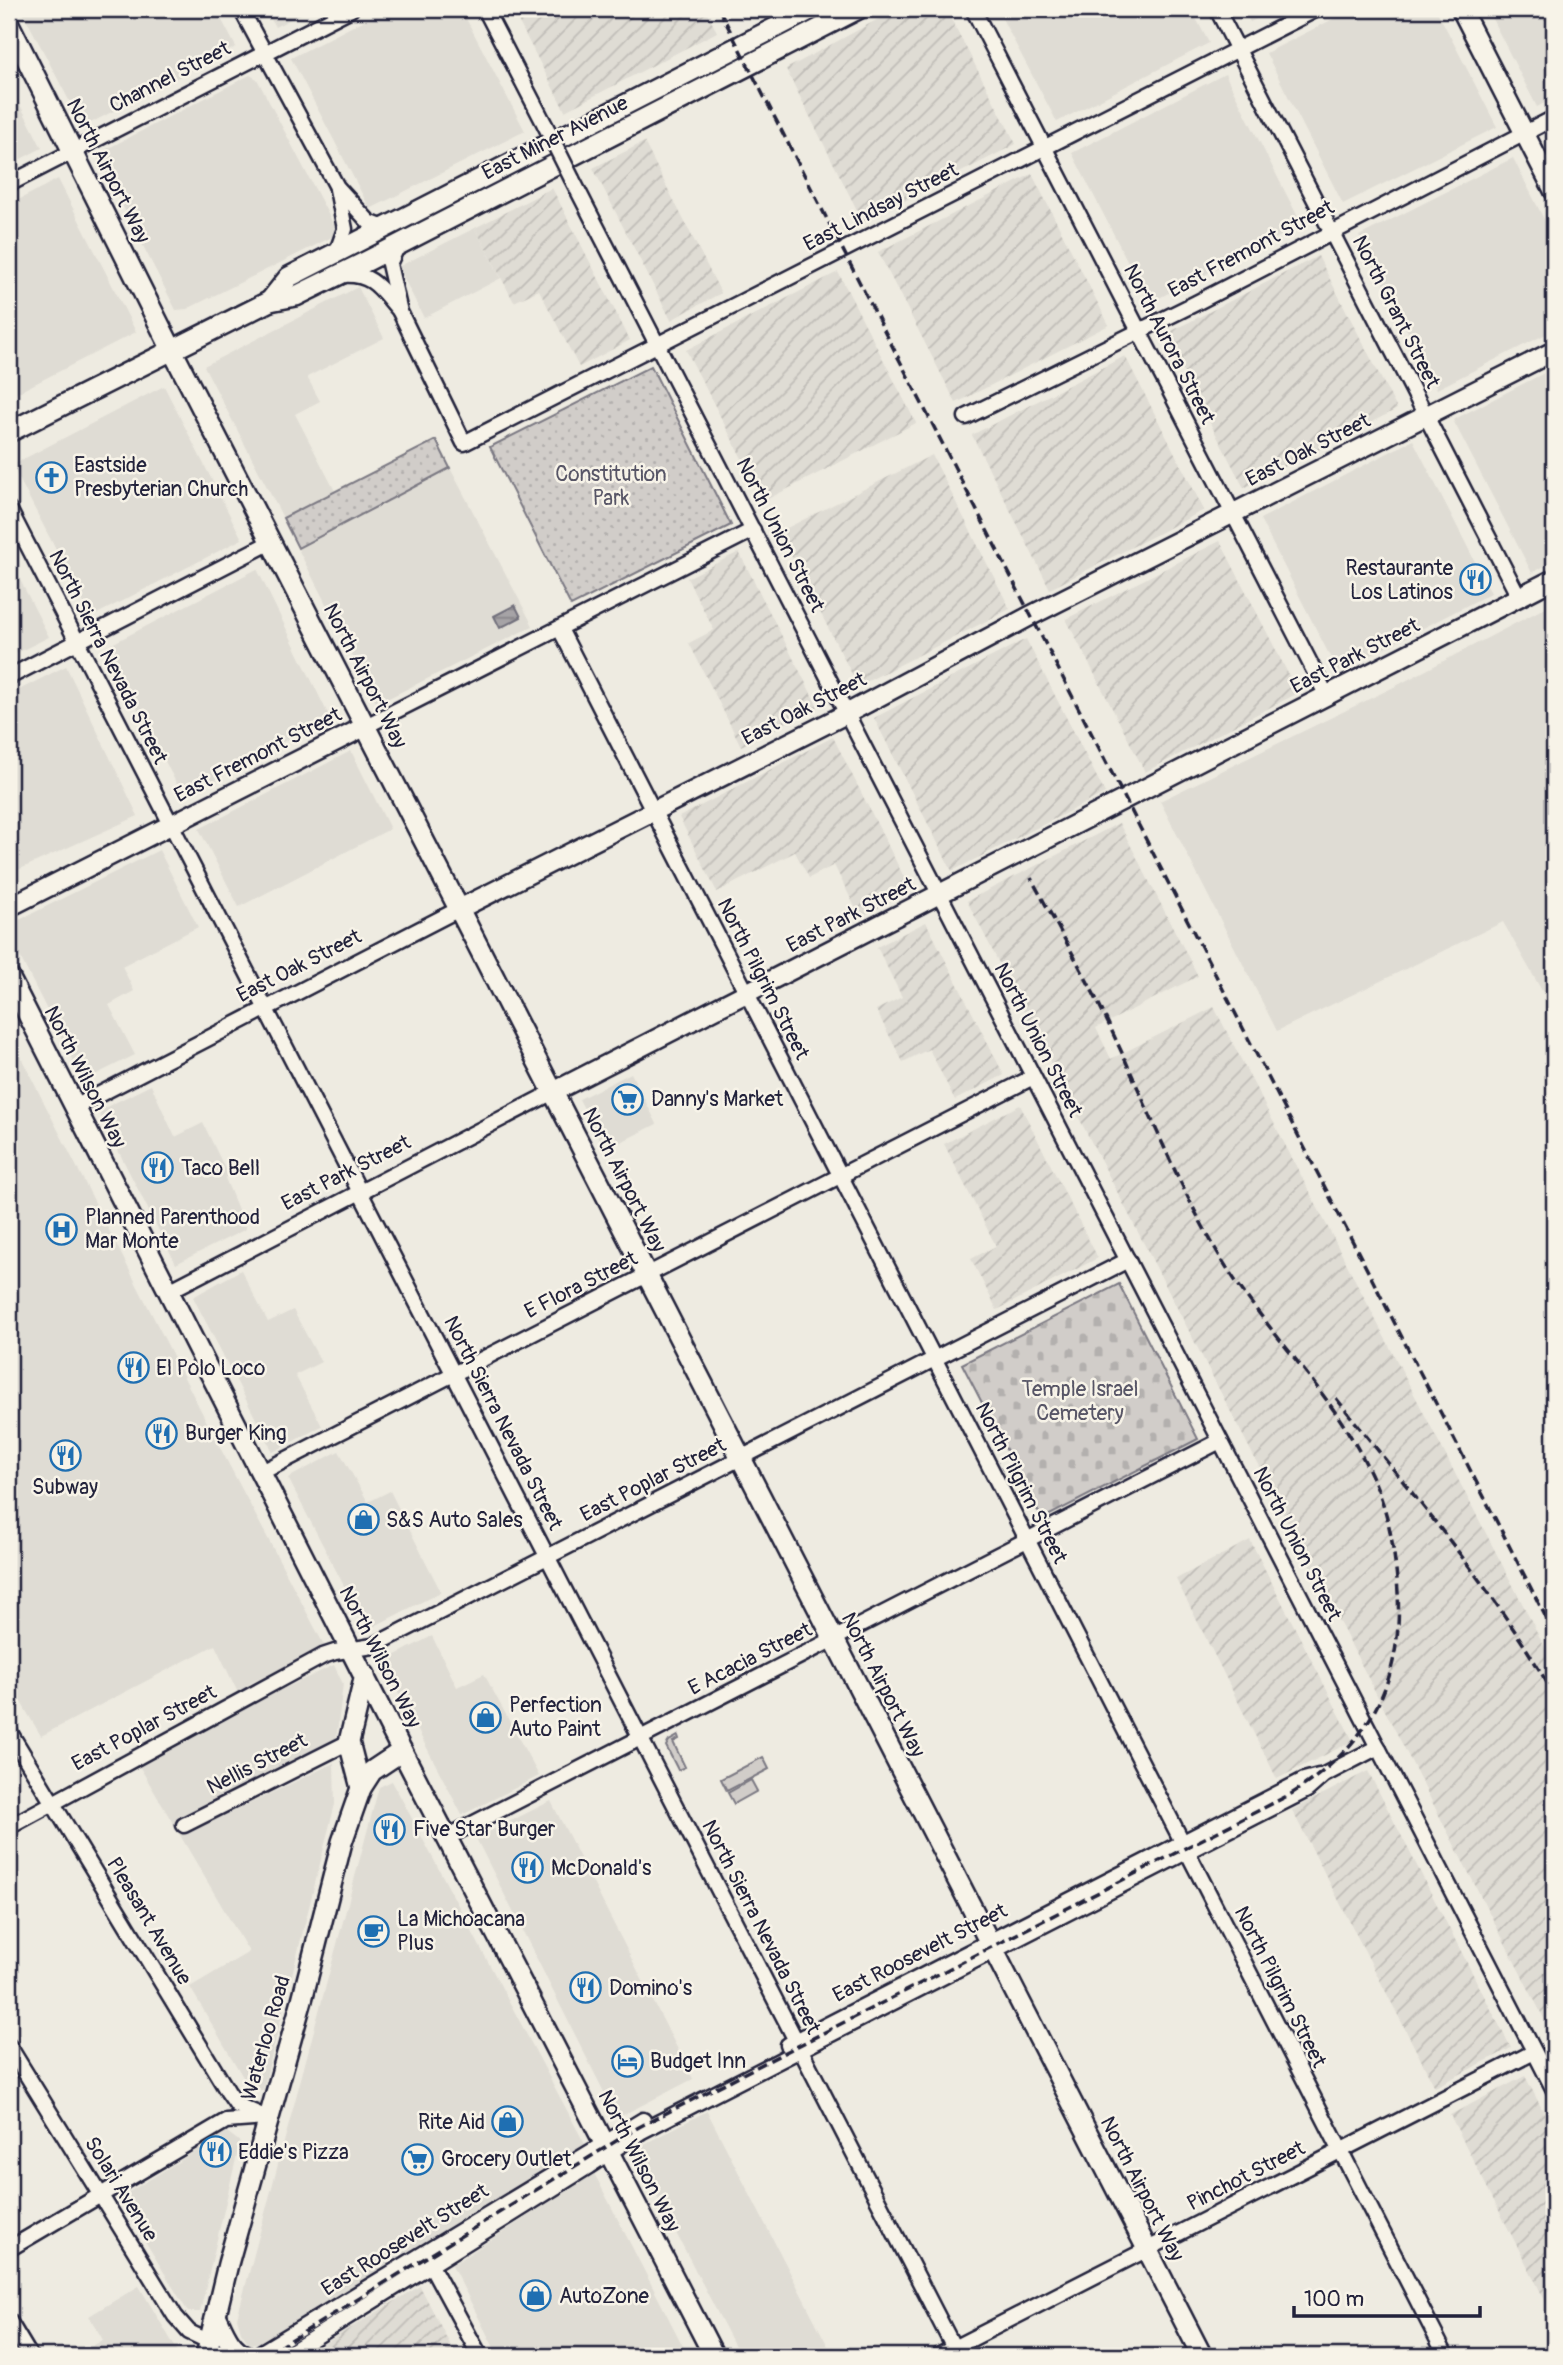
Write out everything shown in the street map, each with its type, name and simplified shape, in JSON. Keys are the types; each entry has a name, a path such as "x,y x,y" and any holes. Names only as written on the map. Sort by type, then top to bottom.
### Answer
{"main road":[{"name":"East Miner Avenue","path":"270,301 289,277 812,9"},
{"name":"East Miner Avenue","path":"9,432 270,301 296,296 340,275 858,9"},
{"name":"North Airport Way","path":"9,24 172,350 1202,2356"},
{"name":"North Wilson Way","path":"9,977 402,1751 714,2356"},
{"path":"361,1788 349,1742 365,1675"},
{"name":"Waterloo Road","path":"208,2349 342,1842 361,1788 372,1772 402,1751"},
{"path":"216,2315 229,2342 238,2352 247,2356"}],"street":[{"path":"241,9 337,187 369,222 390,226"},
{"name":"Channel Street","path":"9,184 351,9"},
{"name":"North Union Street","path":"485,9 1554,2090"},
{"name":"North Grant Street","path":"1217,9 1519,597"},
{"name":"East Lindsay Street","path":"400,312 464,443 1317,9"},
{"path":"1461,9 1554,191"},
{"name":"North Aurora Street","path":"975,10 1327,696"},
{"name":"East Fremont Street","path":"966,417 1139,332 1554,118"},
{"path":"336,254 345,229 337,187"},
{"path":"399,245 389,264 400,312"},
{"path":"340,275 352,274 372,280 400,312"},
{"name":"East Oak Street","path":"75,1107 848,713 1030,616 1554,351"},
{"name":"North Sierra Nevada Street","path":"9,509 956,2352"},
{"name":"East Fremont Street","path":"9,907 753,530"},
{"path":"9,677 271,542"},
{"name":"East Park Street","path":"169,1291 1554,579"},
{"name":"North Pilgrim Street","path":"560,629 1446,2356"},
{"name":"E Flora Street","path":"260,1473 1033,1077"},
{"name":"East Poplar Street","path":"9,1827 323,1656 373,1646 1128,1260"},
{"name":"E Acacia Street","path":"447,1837 1220,1441"},
{"name":"Pleasant Avenue","path":"9,1731 228,2092 237,2105 267,2118"},
{"name":"Nellis Street","path":"184,1825 349,1742"},
{"name":"East Roosevelt Street","path":"255,2356 427,2259 606,2148 799,2045 1185,1847 1304,1780 1324,1775 1378,1747"},
{"name":"Solari Avenue","path":"9,2046 175,2316 208,2349"},
{"name":"Pinchot Street","path":"938,2356 956,2352 1147,2250 1534,2052"},
{"path":"9,2249 226,2121 267,2118"},
{"path":"427,2259 480,2356"},
{"name":"East Roosevelt Street","path":"285,2356 427,2259"},
{"path":"9,2322 30,2356"}],"shaded area":[{"path":"21,9 216,9 236,47 83,127"},
{"path":"266,9 311,9 275,27"},
{"path":"386,9 461,9 525,131 370,209 291,58"},
{"path":"512,9 705,9 717,32 565,111"},
{"path":"897,9 946,9 1016,144 863,222 786,69"},
{"path":"997,9 1191,9 1209,43 1057,122"},
{"path":"1243,9 1277,9 1250,22"},
{"path":"1353,9 1436,9 1497,127 1343,204 1266,53"},
{"path":"1487,9 1554,9 1554,98 1537,107"},
{"path":"1225,74 1302,225 1149,303 1072,153"},
{"path":"250,75 257,79 337,231 330,238 187,309 176,310 98,158 99,153"},
{"path":"9,83 42,148 9,165"},
{"path":"644,142 721,293 671,320 593,168"},
{"path":"1513,158 1554,239 1554,330 1437,389 1359,236"},
{"path":"1032,174 1109,325 956,403 878,252"},
{"path":"58,179 136,332 9,397 9,205"},
{"path":"552,188 630,340 579,367 539,290 514,302 475,228"},
{"path":"475,228 501,278 424,318 398,267"},
{"path":"1318,256 1397,409 1244,488 1164,335"},
{"path":"838,272 916,423 764,501 686,350"},
{"path":"358,287 384,338 307,377 320,401 295,414 335,491 283,518 204,366"},
{"path":"1125,356 1204,510 1050,589 972,435"},
{"path":"1554,368 1554,561 1532,573 1453,420"},
{"path":"164,386 242,539 91,617 12,465"},
{"path":"1413,440 1491,593 1338,672 1260,519"},
{"path":"932,455 1010,609 858,686 779,532"},
{"path":"450,468 533,626 377,704 298,549"},
{"path":"1220,541 1298,693 1145,772 1066,619"},
{"path":"739,552 818,707 741,746 689,643 714,630 687,578"},
{"path":"9,558 49,637 9,657"},
{"path":"257,569 329,716 184,798 106,647"},
{"path":"1554,603 1554,1012 1503,922 1277,1031 1160,801 1394,687"},
{"path":"515,605 521,617 500,628 494,616"},
{"path":"1026,639 1105,793 952,871 874,718"},
{"path":"66,666 138,816 9,874 9,695"},
{"path":"833,737 911,891 860,917 834,865 809,878 795,852 717,892 679,817"},
{"path":"351,751 390,829 239,907 199,829"},
{"path":"1119,823 1198,976 1096,1028 1111,1059 1214,1007 1554,1665 1554,2038 967,901"},
{"path":"159,850 198,927 122,966 134,991 109,1005 135,1055 83,1081 9,935 9,925"},
{"path":"926,922 1004,1075 955,1100 929,1049 903,1062 876,1010 902,997 877,947"},
{"path":"9,1034 325,1647 249,1684 252,1691 240,1697 215,1645 41,1736 9,1682"},
{"path":"631,1073 657,1124 605,1150 579,1099"},
{"path":"151,1085 175,1137 203,1123 228,1175 225,1178 246,1229 176,1264 98,1111"},
{"path":"1020,1105 1098,1258 997,1310 971,1259 996,1246 944,1144"},
{"path":"241,1270 268,1322 293,1310 321,1362 295,1375 322,1426 273,1452 193,1297"},
{"path":"339,1451 368,1502 390,1491 441,1592 367,1630 288,1478"},
{"path":"1250,1540 1353,1741 1277,1779 1176,1579"},
{"path":"432,1636 457,1687 484,1674 539,1776 462,1815 382,1662"},
{"path":"334,1665 343,1684 336,1741 179,1818 188,1833 334,1763 335,1804 263,2090 250,2089 190,1987 249,1952 135,1759"},
{"path":"1368,1771 1511,2048 1435,2087 1292,1810"},
{"path":"392,1781 588,2150 264,2342 249,2344 241,2332 237,2318 379,1787"},
{"path":"551,1801 693,2079 617,2118 476,1838"},
{"path":"1525,2076 1554,2132 1554,2318 1450,2115"},
{"path":"707,2111 833,2356 740,2356 633,2150"},
{"path":"227,2132 240,2142 200,2312 188,2312 119,2198"},
{"path":"594,2173 688,2356 498,2356 452,2265"},
{"path":"139,2286 178,2352 177,2356 75,2356 103,2340 89,2316"},
{"path":"420,2286 456,2356 304,2356"}],"green space":[{"name":"Constitution Park","path":"651,366 731,525 571,606 490,447"},
{"path":"436,440 450,468 298,548 283,518"},
{"name":"Temple Israel Cemetery","path":"1119,1284 1198,1439 1042,1519 962,1364"},
{"path":"678,1736 679,1739 673,1742 685,1767 678,1770 666,1746"},
{"path":"763,1757 769,1769 727,1791 721,1779"},
{"path":"751,1780 757,1791 734,1804 728,1793"}],"railway":[{"path":"719,9 1554,1633"},
{"path":"265,2356 639,2127 1291,1794 1321,1773 1345,1750 1365,1726 1380,1699 1391,1671 1397,1640 1398,1606 1390,1531 1375,1483 1359,1450 1332,1408 1246,1295 1215,1248 1172,1165 1099,1005 1031,878"},
{"path":"1336,1398 1479,1579 1531,1655 1554,1695"}],"place":[{"name":"Eastside Presbyterian Church","path":"51,477"},
{"name":"Restaurante Los Latinos","path":"1476,580"},
{"name":"Danny's Market","path":"628,1099"},
{"name":"Taco Bell","path":"158,1168"},
{"name":"Planned Parenthood Mar Monte","path":"62,1229"},
{"name":"El Polo Loco","path":"133,1368"},
{"name":"Burger King","path":"162,1433"},
{"name":"Subway","path":"65,1455"},
{"name":"S&S Auto Sales","path":"363,1520"},
{"name":"Perfection Auto Paint","path":"486,1717"},
{"name":"Five Star Burger","path":"390,1829"},
{"name":"McDonald's","path":"528,1868"},
{"name":"La Michoacana Plus","path":"374,1931"},
{"name":"Domino's","path":"586,1988"},
{"name":"Budget Inn","path":"627,2061"},
{"name":"Rite Aid","path":"508,2122"},
{"name":"Eddie's Pizza","path":"215,2152"},
{"name":"Grocery Outlet","path":"418,2159"},
{"name":"AutoZone","path":"536,2296"}]}
